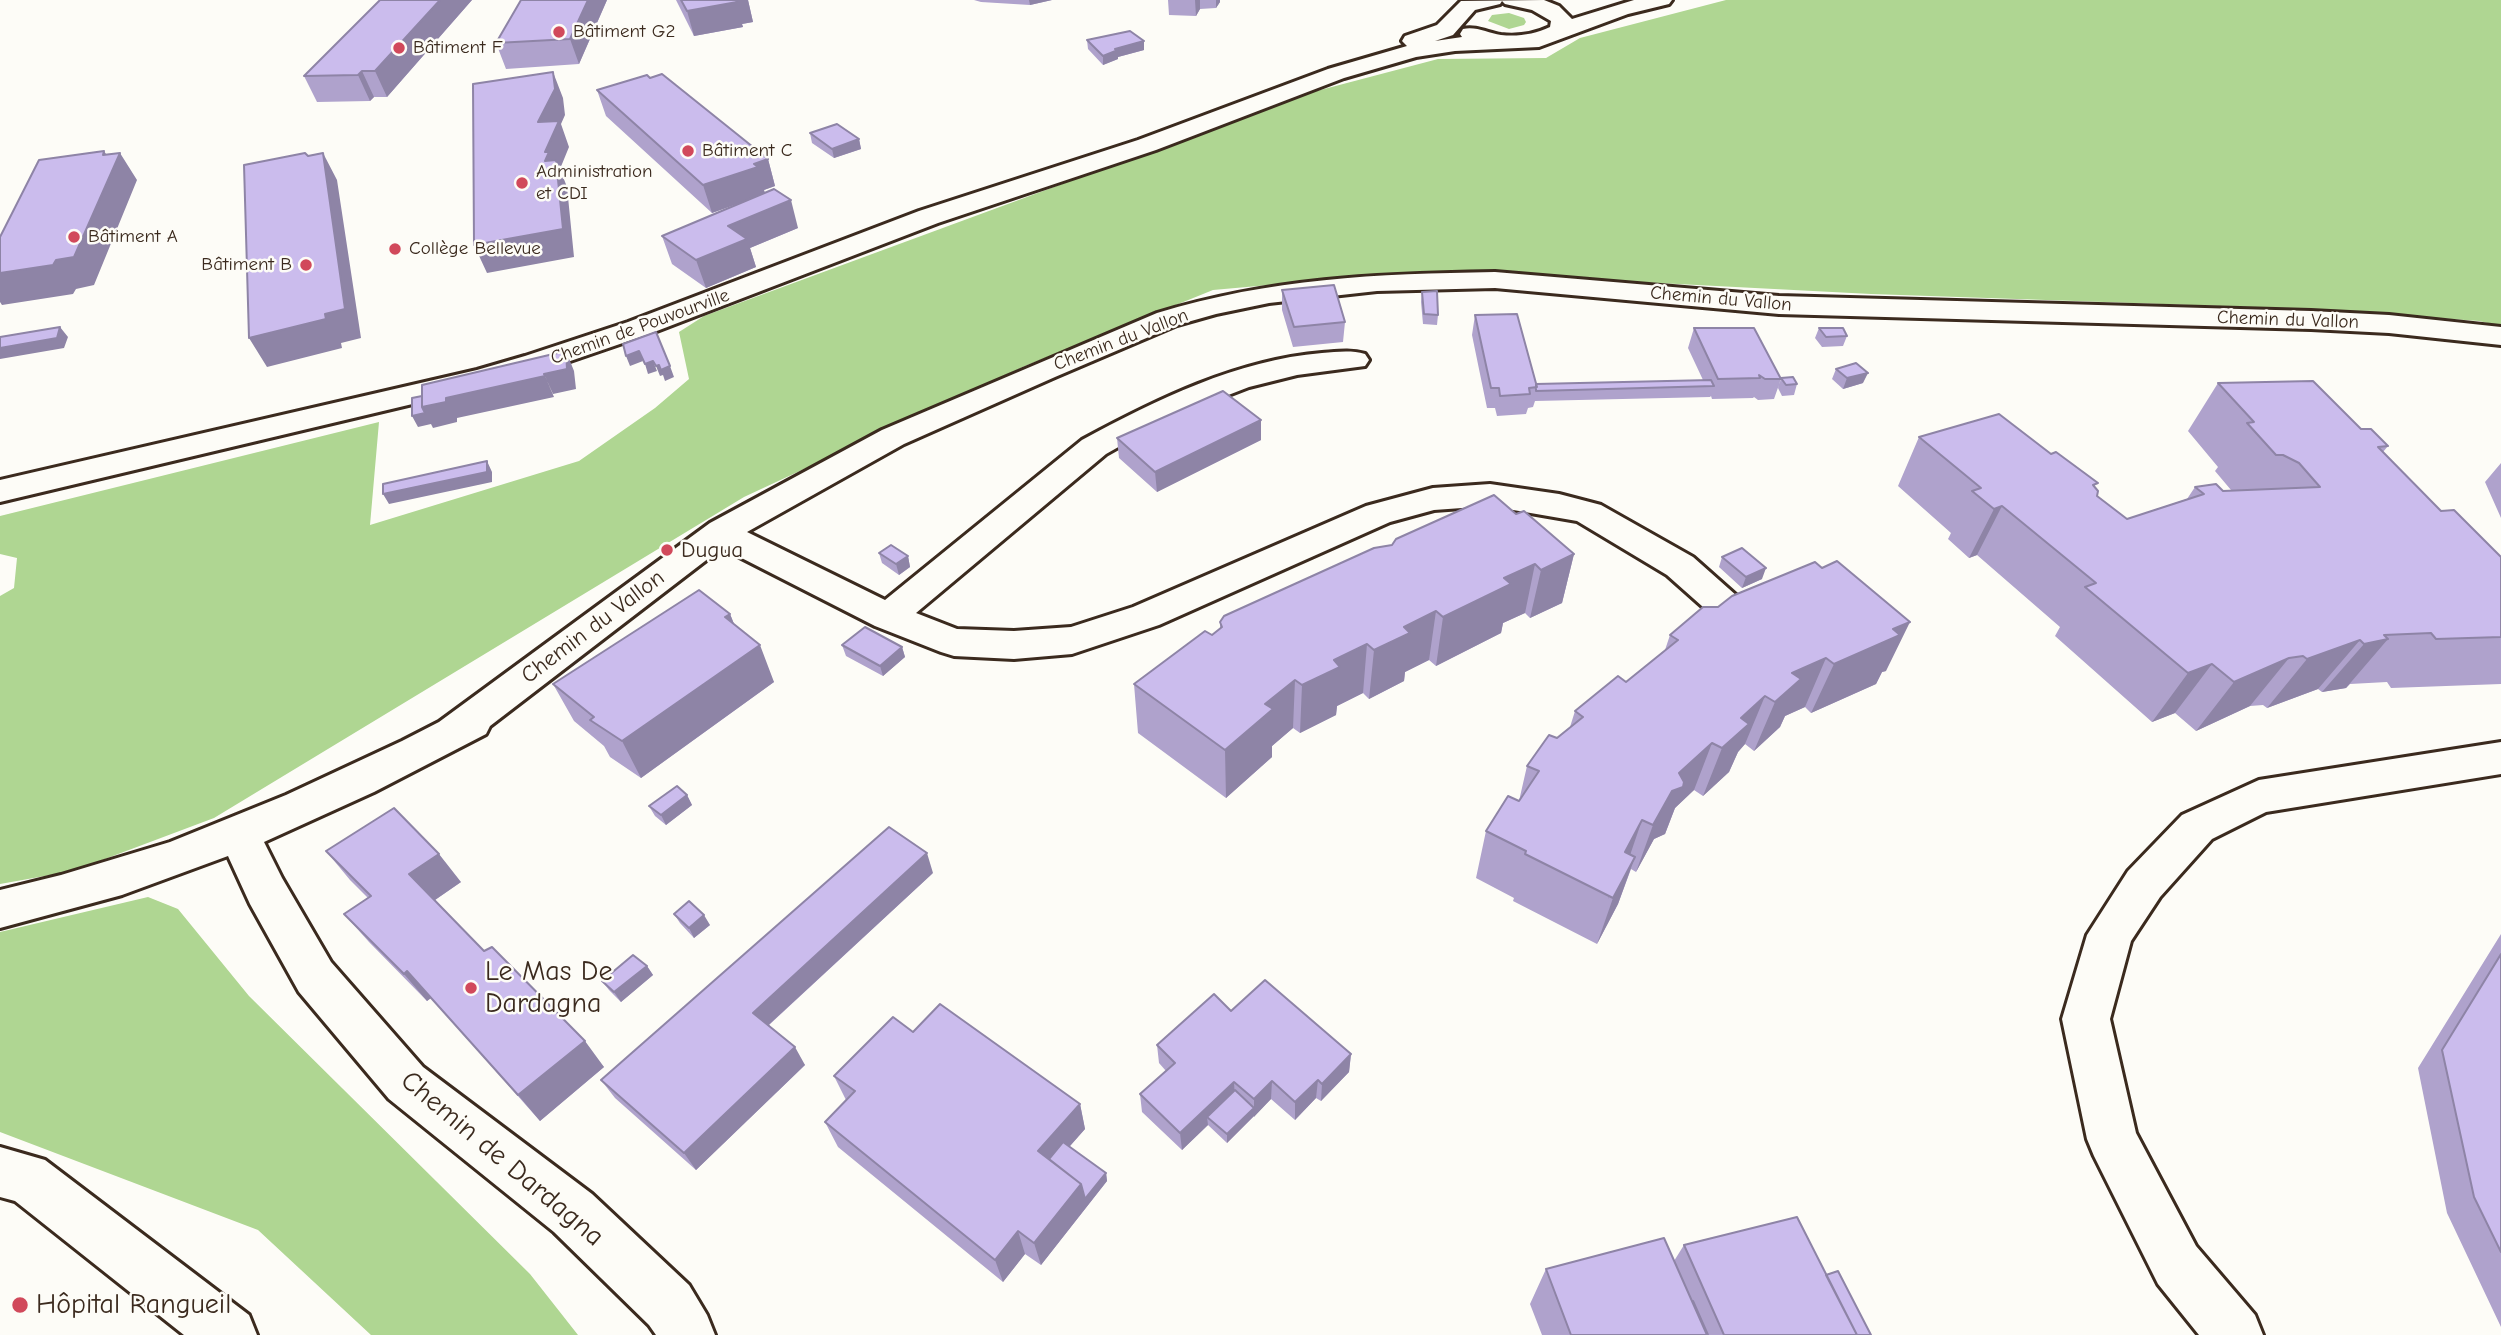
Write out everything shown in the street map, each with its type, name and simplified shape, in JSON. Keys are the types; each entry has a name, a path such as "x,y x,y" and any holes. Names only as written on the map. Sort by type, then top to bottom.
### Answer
{"street":[{"name":"Chemin de Pouvourville","path":"1518,0 1544,7 1622,9"},
{"name":"Chemin de Pouvourville","path":"0,491 461,384 551,360 648,327 913,222 1127,152 1370,63 1440,45 1539,40 1622,9 1662,0"},
{"name":"Chemin de Pouvourville","path":"1262,102 1346,60 1427,37 1456,21 1459,11 1481,1"},
{"path":"1544,7 1562,20 1560,30"},
{"name":"Chemin de Pouvourville","path":"1456,21 1465,31 1496,41"},
{"name":"Chemin du Vallon","path":"0,909 128,874 239,834 372,776 449,736 733,539 963,408 1044,370 1167,319 1269,294 1377,282 1496,280 1779,305 2324,321 2435,327 2501,336"},
{"path":"888,617 1094,447 1166,408 1228,383 1292,366 1354,360"},
{"path":"733,539 888,617 954,642 1014,645 1072,640 1146,616 1378,514 1433,499 1490,495 1559,505 1589,513 1680,566 1751,629"},
{"path":"2235,1335 2177,1265 2112,1139 2086,1019 2110,935 2144,884 2197,827 2259,797 2501,758"},
{"name":"Chemin de Dardagna","path":"239,834 266,891 315,976 406,1083 573,1213 669,1305 687,1335"},
{"path":"0,1172 27,1178 229,1335"}],"green space":[{"path":"1726,0 2501,0 2501,326 2479,321 2308,309 1871,294 1426,271 1213,290 1025,366 744,497 214,818 73,871 0,884 0,596 14,588 17,558 0,554 0,516 379,422 370,525 579,461 655,408 689,379 679,332 704,316 1309,93 1438,59 1546,58 1580,38"},
{"path":"1509,13 1524,18 1526,22 1509,29 1488,21 1492,15"},
{"path":"148,897 178,909 249,996 530,1274 578,1335 371,1335 258,1230 0,1132 0,932"}],"building":[{"path":"380,0 440,0 375,71 362,71 358,75 304,76"},
{"path":"521,0 588,0 570,39 496,43"},
{"path":"681,0 736,0 737,2 687,11"},
{"path":"1130,31 1144,41 1115,49 1118,50 1103,56 1087,40"},
{"name":"Administration et CDI","path":"553,72 555,89 538,122 559,121 545,152 549,152 545,161 556,160 563,229 474,245 473,84"},
{"path":"662,74 768,159 754,164 758,167 703,185 597,90 647,75 650,78"},
{"path":"837,124 859,139 832,149 810,133"},
{"path":"104,151 103,155 120,153 74,257 56,260 53,265 0,273 0,237 39,160"},
{"name":"Bâtiment B","path":"305,153 308,156 323,153 345,309 325,314 326,319 249,338 244,165"},
{"path":"774,189 791,200 728,226 747,239 696,260 662,236"},
{"path":"1334,285 1345,322 1294,327 1282,290"},
{"path":"1437,291 1438,315 1424,314 1422,292"},
{"path":"1517,314 1537,387 1529,388 1530,394 1500,396 1499,388 1491,388 1475,315"},
{"path":"60,327 57,338 0,348 0,337"},
{"path":"1694,328 1754,328 1781,379 1765,379 1759,375 1760,378 1718,379"},
{"path":"1819,328 1843,328 1847,336 1826,337"},
{"path":"656,332 670,366 661,370 653,361 645,364 639,351 626,356 623,344"},
{"path":"566,351 567,369 446,398 446,402 422,407 422,385"},
{"path":"1856,363 1868,373 1847,378 1836,369"},
{"path":"1793,377 1797,384 1786,385 1781,378"},
{"path":"1711,380 1714,386 1536,391 1536,384"},
{"path":"2313,381 2361,429 2371,429 2388,446 2378,447 2441,511 2454,510 2501,557 2501,637 2436,639 2431,633 2384,635 2388,639 2364,644 2360,640 2307,659 2303,656 2289,658 2234,682 2212,664 2188,673 2085,587 2096,583 2002,506 1994,509 1972,491 1981,488 1919,437 1999,414 2051,454 2056,452 2098,483 2093,485 2098,491 2097,496 2127,519 2204,494 2195,487 2216,484 2223,491 2320,487 2299,463 2283,455 2276,455 2247,423 2254,422 2218,383"},
{"path":"1223,391 1261,420 1155,472 1117,438"},
{"path":"422,396 425,413 412,416 412,398"},
{"path":"487,461 487,472 383,494 383,484"},
{"path":"1494,495 1516,514 1524,511 1574,554 1541,570 1535,564 1504,578 1511,584 1443,617 1436,611 1404,627 1410,633 1374,650 1367,644 1334,660 1340,667 1302,685 1295,680 1265,704 1273,709 1225,750 1134,684 1205,631 1212,635 1222,627 1220,622 1224,616 1374,548 1392,545 1396,539"},
{"path":"891,545 908,556 896,564 879,553"},
{"path":"1742,548 1766,568 1746,577 1722,557"},
{"path":"1837,561 1910,622 1893,629 1900,635 1834,664 1826,658 1792,673 1801,679 1775,702 1765,696 1741,718 1749,724 1722,748 1712,743 1679,773 1684,782 1683,787 1672,791 1653,825 1642,820 1625,852 1635,857 1613,898 1525,854 1526,851 1486,831 1508,796 1519,801 1539,771 1527,766 1549,735 1557,738 1583,717 1575,711 1618,676 1626,682 1678,640 1670,635 1703,607 1718,607 1732,596 1815,562 1822,568"},
{"path":"699,590 730,614 725,617 760,645 622,741 590,720 594,717 553,684"},
{"path":"865,627 902,647 880,666 842,645"},
{"path":"677,786 687,795 661,815 649,806"},
{"name":"Le Mas De Dardagna","path":"394,808 439,854 409,874 484,951 492,947 585,1041 518,1095 407,971 404,974 344,914 371,896 326,851"},
{"path":"889,827 927,853 753,1013 795,1047 684,1153 601,1080"},
{"path":"689,901 704,915 689,928 674,914"},
{"path":"2501,954 2501,1252 2474,1197 2442,1050"},
{"path":"633,955 647,966 614,992 602,981"},
{"path":"1265,980 1351,1054 1322,1084 1318,1080 1295,1102 1272,1081 1254,1099 1234,1082 1180,1133 1140,1094 1175,1063 1157,1045 1214,994 1231,1011"},
{"path":"940,1004 1080,1104 1038,1151 1081,1184 1034,1243 1018,1231 995,1260 825,1122 855,1091 834,1076 893,1017 913,1032"},
{"path":"1235,1090 1254,1108 1227,1134 1207,1117"},
{"path":"1063,1142 1106,1173 1085,1199 1081,1184 1049,1159"},
{"path":"1797,1217 1857,1335 1724,1335 1684,1245"},
{"path":"1664,1238 1707,1335 1571,1335 1546,1269"},
{"path":"1838,1271 1871,1335 1857,1335 1826,1275"},
{"path":"1693,1301 1708,1335 1707,1335"}],"place":[{"name":"Bâtiment G2","path":"559,32"},
{"name":"Bâtiment F","path":"399,48"},
{"name":"Bâtiment C","path":"688,151"},
{"name":"Administration et CDI","path":"522,183"},
{"name":"Bâtiment A","path":"74,237"},
{"name":"Collège Bellevue","path":"395,249"},
{"name":"Bâtiment B","path":"306,265"},
{"name":"Dugua","path":"667,550"},
{"name":"Le Mas De Dardagna","path":"471,988"},
{"name":"Hôpital Rangueil","path":"20,1305"}]}
